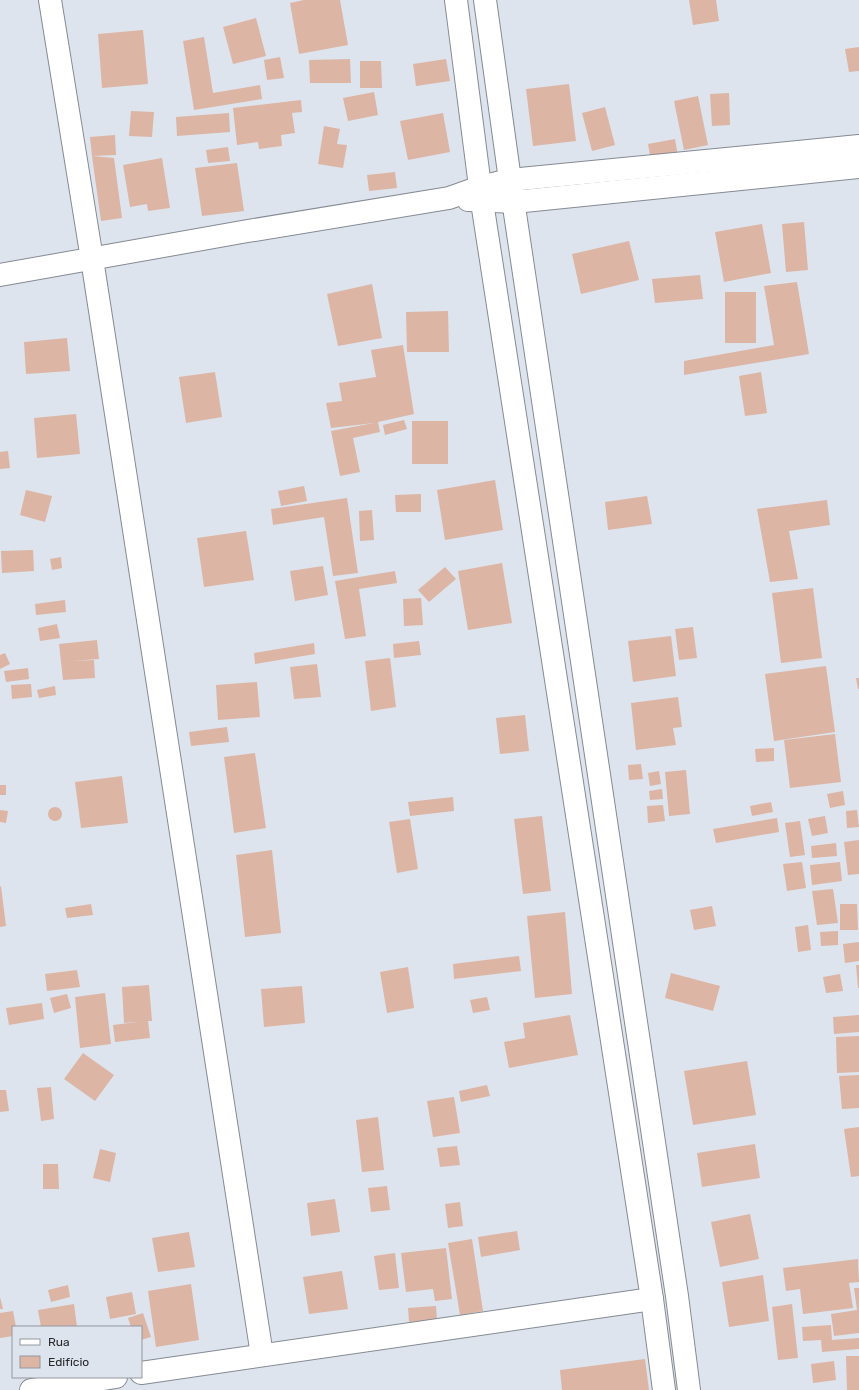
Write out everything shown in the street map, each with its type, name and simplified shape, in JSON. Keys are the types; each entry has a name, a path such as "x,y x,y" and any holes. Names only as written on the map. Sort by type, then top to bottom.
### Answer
{"street":[{"path":"50,0 92,259 262,1355"},
{"path":"456,0 481,194 652,1299 664,1390"},
{"path":"485,0 510,180 678,1296 689,1390"},
{"path":"0,275 242,232 481,194 510,180 859,146"},
{"path":"481,194 514,202 859,167"},
{"path":"142,1373 652,1299"},
{"path":"31,1390 109,1378"}],"building":[{"path":"304,0 340,0 348,45 299,54 290,3"},
{"path":"689,0 716,0 719,21 693,25"},
{"path":"256,18 266,56 233,64 223,27"},
{"path":"143,30 148,84 102,88 98,34"},
{"path":"204,37 213,93 260,85 262,99 194,110 183,41"},
{"path":"859,47 859,71 849,72 845,49"},
{"path":"280,57 284,78 267,80 264,60"},
{"path":"350,59 351,83 310,83 309,60"},
{"path":"446,59 450,81 416,86 413,64"},
{"path":"360,61 381,61 382,88 360,88"},
{"path":"569,84 576,141 533,146 526,89"},
{"path":"374,92 378,115 348,121 343,98"},
{"path":"729,93 730,125 712,126 710,94"},
{"path":"698,96 708,145 684,150 674,101"},
{"path":"301,100 302,112 292,113 295,133 281,135 282,146 259,149 258,142 237,145 233,108"},
{"path":"605,107 615,145 592,151 582,113"},
{"path":"131,111 154,112 152,137 129,136"},
{"path":"229,113 230,132 177,136 176,117"},
{"path":"443,113 450,152 408,160 400,121"},
{"path":"324,126 340,129 337,144 347,145 343,168 318,164"},
{"path":"115,135 116,155 92,156 90,137"},
{"path":"675,139 678,156 651,161 648,144"},
{"path":"228,147 230,161 208,163 206,150"},
{"path":"92,156 114,158 122,218 101,221"},
{"path":"162,158 170,208 148,211 147,204 130,207 123,165"},
{"path":"237,163 244,211 202,216 195,168"},
{"path":"395,172 397,188 369,191 367,175"},
{"path":"804,222 808,270 786,272 782,224"},
{"path":"762,224 771,273 724,282 715,232"},
{"path":"629,241 639,280 581,294 572,254"},
{"path":"700,275 703,299 655,303 652,279"},
{"path":"797,282 809,354 684,375 684,361 774,345 764,286"},
{"path":"372,284 382,338 338,346 327,294"},
{"path":"725,292 756,292 756,343 725,343"},
{"path":"448,311 449,352 407,352 406,312"},
{"path":"67,338 70,371 26,374 24,342"},
{"path":"403,345 414,414 378,422 380,432 353,438 360,472 340,476 331,431 374,423 331,428 326,403 342,401 339,383 376,377 371,350"},
{"path":"215,372 222,417 186,423 179,377"},
{"path":"761,372 767,413 745,416 739,376"},
{"path":"76,414 80,454 37,458 34,418"},
{"path":"404,420 407,429 385,435 383,425"},
{"path":"412,421 448,421 448,464 412,464"},
{"path":"8,451 10,468 0,469 0,452"},
{"path":"495,480 503,530 445,540 437,490"},
{"path":"304,486 307,501 281,506 278,491"},
{"path":"26,490 52,496 45,522 20,515"},
{"path":"421,494 421,512 396,512 395,495"},
{"path":"647,496 652,524 608,530 605,502"},
{"path":"347,498 358,573 333,576 324,517 273,525 271,509"},
{"path":"827,500 830,525 789,531 798,579 770,582 757,509"},
{"path":"372,510 374,540 360,541 359,511"},
{"path":"246,531 254,580 204,587 197,538"},
{"path":"33,550 34,571 2,573 1,551"},
{"path":"61,557 62,568 52,570 50,559"},
{"path":"502,563 512,623 468,630 458,571"},
{"path":"323,566 328,595 295,601 290,571"},
{"path":"445,567 456,579 429,602 418,590"},
{"path":"395,571 397,583 359,589 366,636 345,639 335,581"},
{"path":"813,588 822,658 781,663 772,593"},
{"path":"421,598 423,625 404,626 403,599"},
{"path":"65,600 66,612 36,615 35,604"},
{"path":"57,624 60,638 40,641 38,628"},
{"path":"693,627 697,658 679,660 675,629"},
{"path":"671,636 676,676 633,682 628,641"},
{"path":"97,640 99,659 71,661 94,660 95,678 63,680 59,644"},
{"path":"419,641 421,655 394,658 393,644"},
{"path":"314,643 315,654 255,664 254,653"},
{"path":"5,653 10,664 0,669 0,655"},
{"path":"390,658 396,707 371,711 365,661"},
{"path":"317,664 321,697 294,699 290,667"},
{"path":"826,666 835,732 774,741 765,674"},
{"path":"28,668 29,679 6,682 4,671"},
{"path":"856,678 859,678 859,689 858,689"},
{"path":"257,682 260,717 218,720 216,685"},
{"path":"31,684 32,697 12,699 11,685"},
{"path":"55,686 56,695 39,698 37,690"},
{"path":"678,697 682,727 673,728 676,745 636,750 631,703"},
{"path":"525,715 529,751 500,754 496,718"},
{"path":"227,727 229,742 191,746 189,732"},
{"path":"835,734 841,782 790,788 784,740"},
{"path":"774,748 774,761 756,762 755,749"},
{"path":"255,753 266,828 234,833 224,757"},
{"path":"641,764 643,779 629,780 628,765"},
{"path":"686,770 690,814 669,816 665,772"},
{"path":"659,771 661,784 650,786 648,773"},
{"path":"122,776 128,823 81,828 75,782"},
{"path":"0,785 6,785 6,795 0,795"},
{"path":"662,789 663,799 650,800 649,791"},
{"path":"843,791 845,805 830,808 827,794"},
{"path":"453,797 454,811 410,816 408,802"},
{"path":"771,802 773,812 752,816 750,806"},
{"path":"663,805 665,821 648,823 647,806"},
{"path":"52,807 58,807 62,811 62,817 58,821 52,821 48,817 48,811"},
{"path":"0,810 8,811 6,823 0,822"},
{"path":"857,810 859,827 847,828 846,811"},
{"path":"542,816 551,891 523,894 514,819"},
{"path":"825,816 828,833 812,836 808,819"},
{"path":"777,818 779,832 716,843 713,829"},
{"path":"410,819 418,869 397,873 389,822"},
{"path":"800,821 805,855 790,857 785,823"},
{"path":"859,840 859,874 848,875 844,842"},
{"path":"836,843 837,856 812,858 811,846"},
{"path":"272,850 281,933 245,937 236,855"},
{"path":"802,862 806,888 787,891 783,864"},
{"path":"840,862 842,881 812,885 810,865"},
{"path":"1,886 6,926 0,927 0,887"},
{"path":"833,889 838,923 817,925 812,891"},
{"path":"91,904 93,915 67,918 65,908"},
{"path":"840,904 857,904 858,930 840,930"},
{"path":"712,906 716,926 694,930 690,910"},
{"path":"565,912 572,994 535,998 527,916"},
{"path":"808,925 811,950 798,952 795,927"},
{"path":"838,931 838,945 821,946 820,932"},
{"path":"859,942 859,961 845,963 843,944"},
{"path":"519,956 521,971 454,979 453,964"},
{"path":"856,965 859,965 859,988 858,988"},
{"path":"408,967 414,1008 387,1013 380,972"},
{"path":"77,970 80,987 47,991 45,974"},
{"path":"671,973 720,986 713,1011 665,998"},
{"path":"840,974 843,991 826,993 823,977"},
{"path":"149,985 152,1021 148,1021 150,1038 115,1042 113,1025 137,1022 124,1023 122,987"},
{"path":"302,986 305,1023 264,1027 261,989"},
{"path":"105,993 111,1044 80,1048 75,997"},
{"path":"67,994 71,1008 54,1013 50,998"},
{"path":"487,997 490,1010 473,1013 470,1000"},
{"path":"42,1003 44,1019 9,1025 6,1008"},
{"path":"570,1015 578,1055 509,1068 504,1042 525,1038 523,1023"},
{"path":"859,1015 859,1032 834,1034 833,1017"},
{"path":"859,1036 859,1072 837,1073 836,1037"},
{"path":"83,1053 114,1075 95,1101 64,1079"},
{"path":"747,1061 756,1115 693,1125 684,1071"},
{"path":"859,1075 859,1108 842,1109 839,1076"},
{"path":"487,1085 490,1096 461,1102 459,1091"},
{"path":"51,1087 54,1119 41,1121 37,1088"},
{"path":"0,1090 6,1090 9,1111 0,1112"},
{"path":"454,1097 460,1133 433,1137 427,1101"},
{"path":"378,1117 384,1170 362,1172 356,1120"},
{"path":"859,1127 859,1176 851,1177 844,1129"},
{"path":"755,1144 760,1178 702,1187 697,1153"},
{"path":"457,1146 460,1165 440,1167 437,1148"},
{"path":"100,1149 116,1153 110,1182 93,1178"},
{"path":"43,1164 58,1164 59,1189 43,1189"},
{"path":"387,1186 390,1210 371,1212 368,1188"},
{"path":"335,1199 340,1232 311,1236 307,1203"},
{"path":"460,1202 463,1226 448,1228 445,1204"},
{"path":"750,1214 759,1259 720,1267 711,1222"},
{"path":"517,1231 520,1250 481,1257 478,1237"},
{"path":"189,1232 195,1267 158,1272 152,1238"},
{"path":"472,1239 483,1311 460,1315 448,1243"},
{"path":"446,1248 452,1299 435,1301 433,1289 406,1292 401,1253"},
{"path":"395,1253 399,1288 379,1290 374,1256"},
{"path":"858,1259 859,1282 849,1283 853,1308 803,1314 800,1289 786,1291 783,1268"},
{"path":"342,1271 348,1309 309,1314 303,1277"},
{"path":"763,1275 769,1321 729,1327 722,1282"},
{"path":"191,1284 199,1340 156,1347 148,1291"},
{"path":"68,1285 70,1297 51,1302 48,1290"},
{"path":"854,1288 859,1288 859,1333 834,1336 831,1314 857,1310"},
{"path":"132,1292 136,1314 110,1319 106,1297"},
{"path":"0,1297 3,1309 0,1309"},
{"path":"74,1304 77,1326 41,1326 38,1310"},
{"path":"792,1304 798,1358 778,1360 772,1307"},
{"path":"436,1306 437,1320 409,1322 408,1308"},
{"path":"13,1311 16,1326 12,1326 12,1336 0,1338 0,1313"},
{"path":"143,1313 151,1337 142,1340 142,1326 131,1326 128,1318"},
{"path":"831,1325 832,1340 859,1338 859,1349 822,1352 821,1340 803,1341 802,1327"},
{"path":"846,1356 859,1356 859,1390 847,1390"},
{"path":"645,1359 649,1390 562,1390 560,1370"},
{"path":"834,1361 836,1380 813,1383 811,1364"}]}
